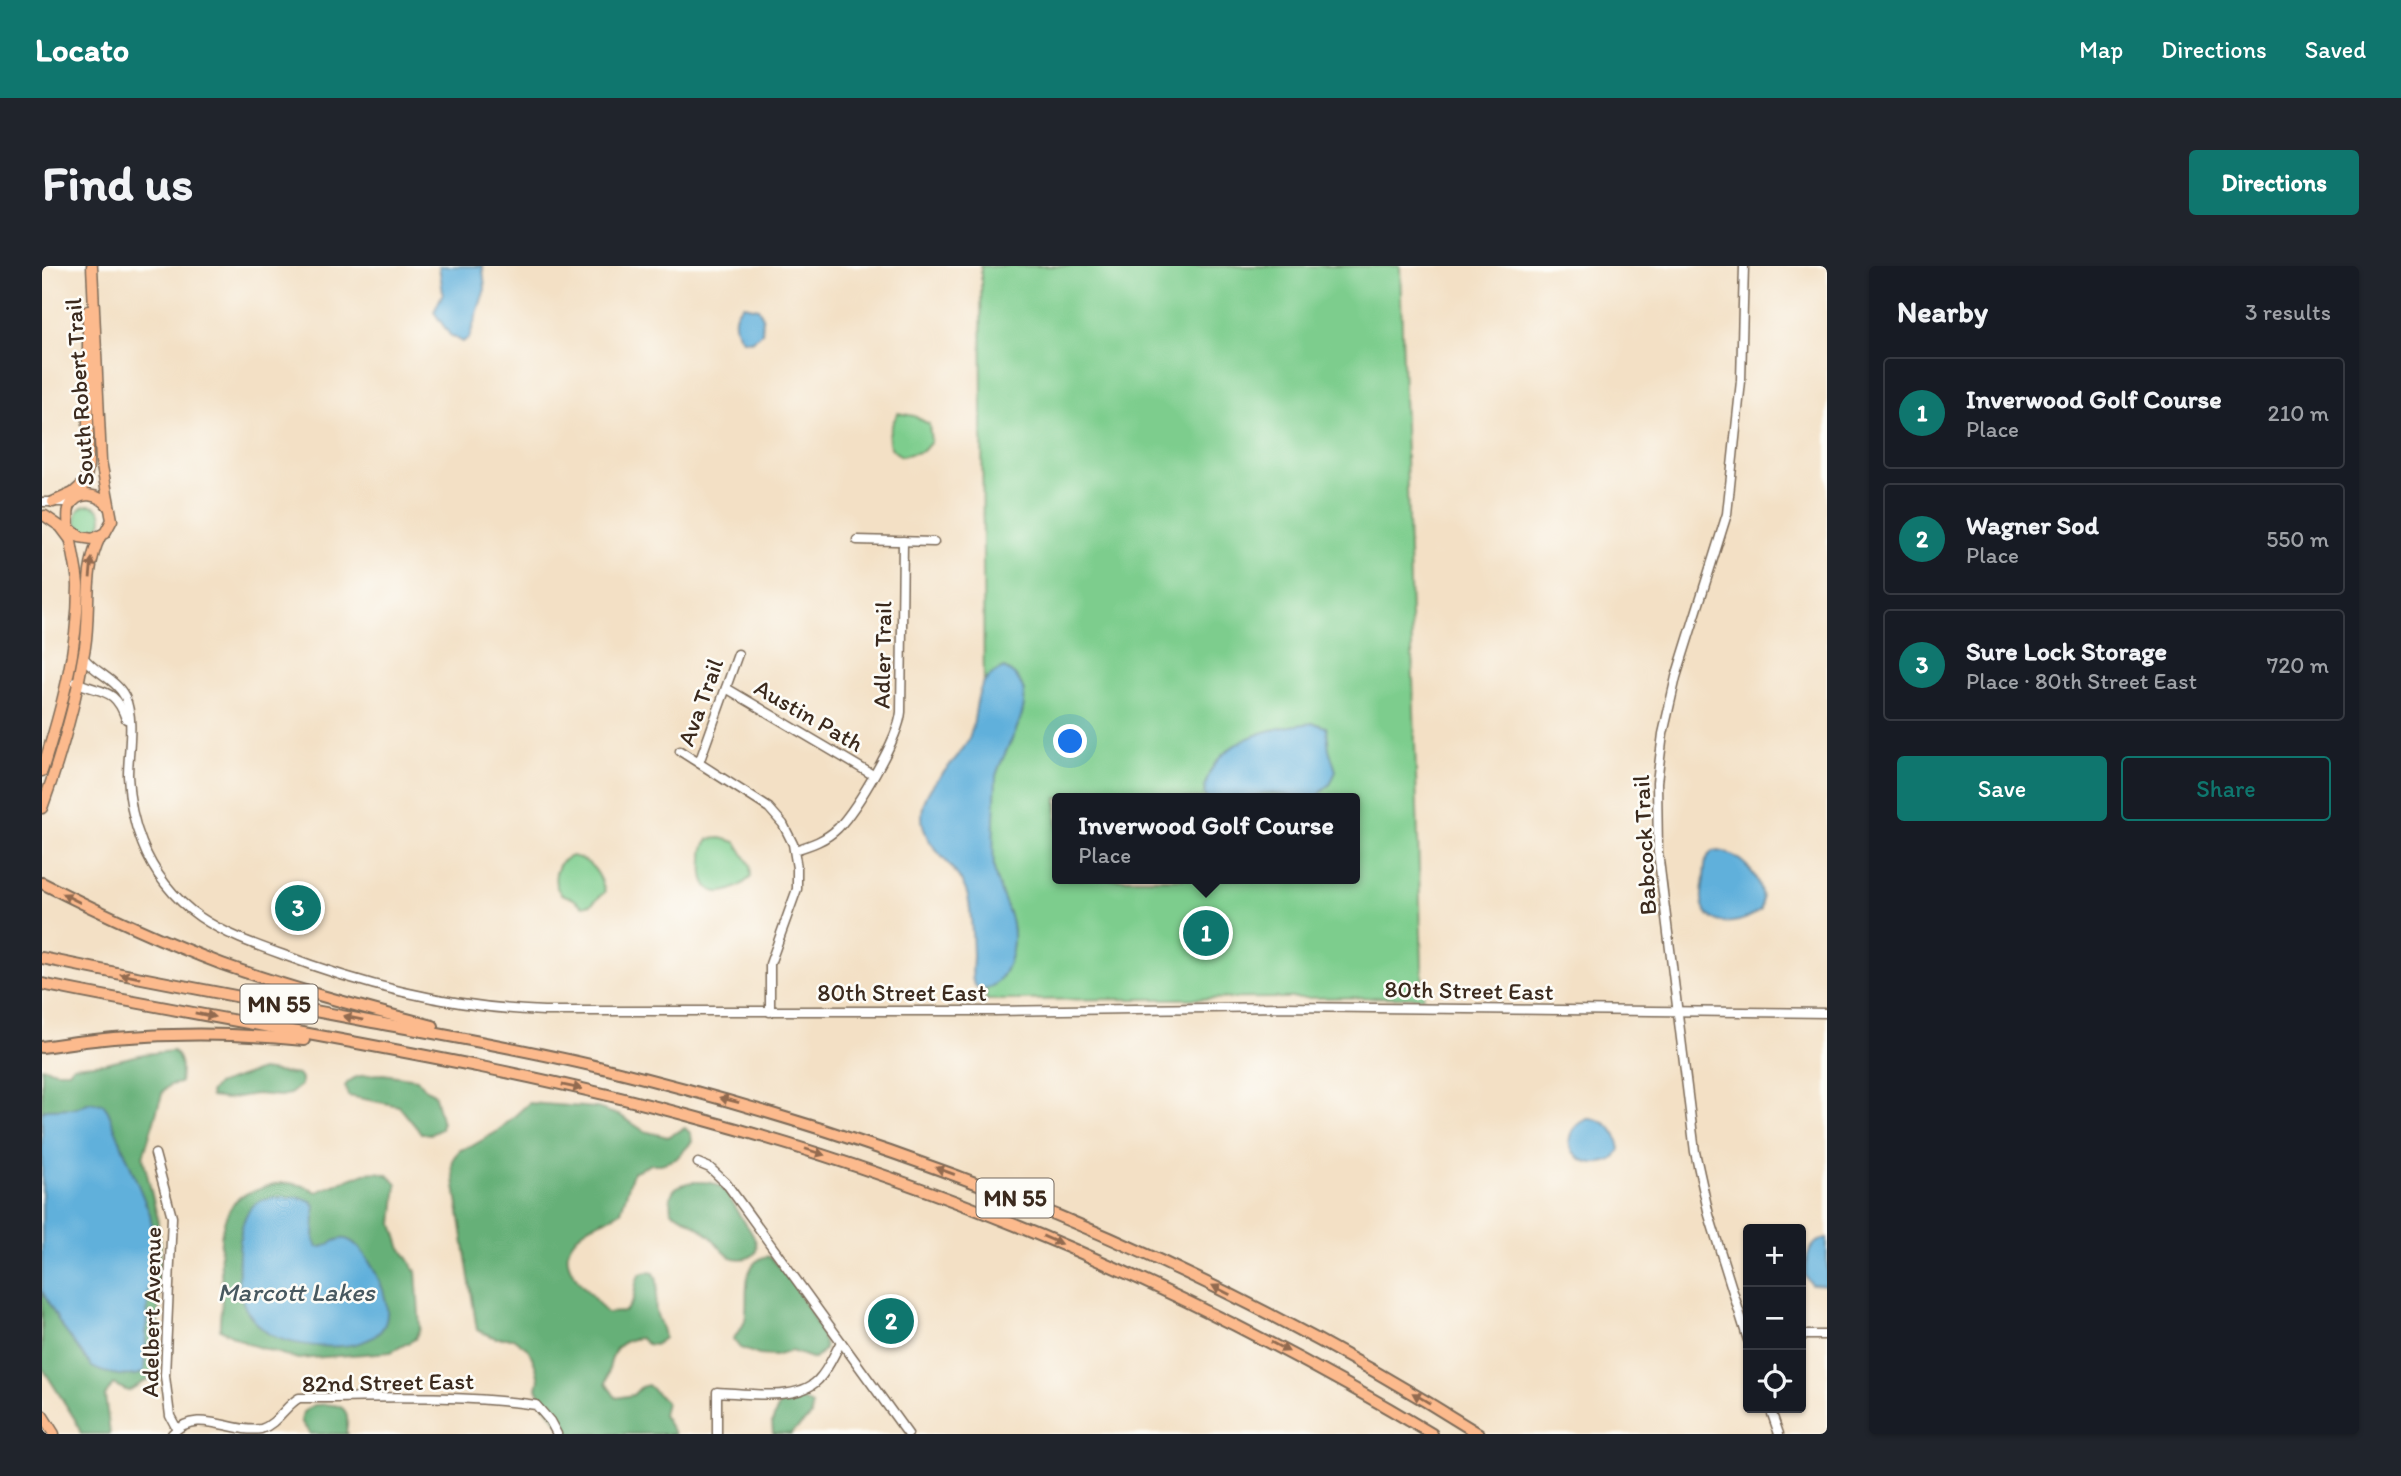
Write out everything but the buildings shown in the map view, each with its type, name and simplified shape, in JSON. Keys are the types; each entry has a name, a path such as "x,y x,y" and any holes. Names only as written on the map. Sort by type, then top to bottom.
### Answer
{"highway":[{"path":"42,883 147,933 222,964 321,996 517,1049"},
{"name":"MN 55","path":"42,958 596,1066 742,1104 866,1143 1007,1195 1122,1242 1250,1304 1394,1382 1479,1434"},
{"name":"MN 55","path":"42,984 505,1073 616,1097 759,1135 851,1164 973,1209 1093,1258 1218,1316 1323,1371 1432,1434"},
{"path":"42,1047 139,1035 231,1034 329,1043 505,1073"}],"main road":[{"name":"South Robert Trail","path":"75,500 85,483 88,466 88,290 92,270"},
{"name":"South Robert Trail","path":"92,270 100,438 109,507"},
{"path":"48,502 73,493 80,487 88,466"},
{"path":"42,771 58,720 76,635 78,582 68,525 68,508 75,500 85,495 99,497 109,507 110,527 100,537 90,563 88,622 78,684 57,764 42,808"},
{"path":"43,516 61,527 72,542"},
{"path":"68,525 74,534 86,539 100,537"},
{"path":"42,1415 54,1434"}],"street":[{"name":"Babcock Trail","path":"1743,1322 1700,1180 1676,1012 1658,852 1657,782 1663,734 1676,677 1727,514 1741,381 1744,266"},
{"path":"48,502 75,500"},
{"path":"43,516 68,525"},
{"path":"857,540 934,542"},
{"name":"Adler Trail","path":"794,850 817,843 838,827 873,775 898,731 901,719 903,541"},
{"name":"Ava Trail","path":"699,763 738,654"},
{"name":"80th Street East","path":"83,657 123,693 129,712 130,802 136,828 147,856 185,905 229,934 312,966 417,996 468,1005 544,1011 770,1012 1279,1007 1827,1013"},
{"path":"71,666 73,678 78,684"},
{"name":"80th Street East","path":"78,684 104,690 114,697 122,709 129,732"},
{"name":"Austin Path","path":"726,688 873,775"},
{"path":"680,751 769,808 783,824 794,850 797,889 771,957 770,1012"},
{"name":"Adelbert Avenue","path":"155,1154 172,1217 165,1376 170,1416 175,1431"},
{"path":"698,1163 710,1168 726,1183 908,1434"},
{"path":"1806,1335 1827,1335"},
{"path":"717,1434 717,1392 800,1392 818,1380 841,1342"},
{"name":"82nd Street East","path":"175,1431 194,1422 243,1431 263,1429 299,1398 489,1400 536,1405 557,1434"},
{"path":"1772,1413 1779,1434"}],"green space":[{"path":"981,266 1400,266 1423,997 986,1000"},
{"path":"898,413 914,416 929,424 931,442 923,451 902,456 891,448 890,431"},
{"path":"89,505 98,509 102,518 98,527 89,531 80,527 76,518 80,509"},
{"path":"721,838 736,842 750,865 751,877 733,889 716,892 705,883 703,854 709,839"},
{"path":"572,856 590,864 601,880 605,892 591,904 583,906 561,894 558,889 556,872 566,858"},
{"name":"Marcott Lakes","path":"173,1051 180,1062 180,1083 170,1085 163,1091 143,1157 161,1245 157,1355 152,1377 128,1391 113,1384 105,1396 110,1434 81,1434 76,1421 42,1367 42,1067 69,1071 73,1066"},
{"path":"261,1070 298,1075 301,1085 290,1094 280,1096 256,1094 226,1099 211,1097 210,1093 216,1085"},
{"path":"383,1074 417,1079 424,1088 434,1093 442,1123 441,1129 429,1135 421,1133 399,1106 348,1096 345,1086 352,1079"},
{"path":"529,1103 597,1108 621,1116 644,1131 668,1137 685,1128 691,1134 692,1142 676,1159 651,1164 633,1172 621,1211 586,1229 573,1240 568,1251 568,1262 573,1272 606,1313 624,1312 632,1302 639,1277 647,1272 654,1273 657,1283 656,1311 664,1338 655,1345 647,1344 640,1338 623,1343 611,1359 606,1383 616,1398 633,1395 641,1387 648,1385 666,1402 663,1415 675,1434 567,1434 545,1406 537,1388 539,1380 529,1350 513,1338 496,1338 477,1330 452,1166 454,1157 460,1150 498,1131"},
{"path":"378,1172 388,1175 397,1184 393,1224 400,1246 416,1271 420,1328 415,1339 391,1352 298,1359 248,1344 220,1329 221,1241 226,1217 240,1197 252,1191 285,1183 305,1186 317,1192 365,1173"},
{"path":"693,1182 713,1183 726,1193 754,1237 754,1255 743,1259 731,1257 702,1230 671,1211 670,1198 674,1190"},
{"path":"767,1256 783,1271 818,1328 825,1349 814,1359 791,1351 775,1356 759,1355 740,1348 733,1339 745,1320 747,1283 752,1266"},
{"path":"803,1400 812,1405 811,1416 790,1434 773,1433 772,1422 780,1403"},
{"path":"330,1404 345,1410 348,1434 310,1434 301,1421 303,1412 314,1405"}],"water":[{"path":"439,266 482,266 483,269 485,289 469,338 462,342 450,335 434,312 443,293"},
{"path":"743,305 758,308 763,317 762,333 752,341 743,340 735,326 735,317"},
{"path":"1004,668 1017,678 1023,690 1024,704 1021,718 996,776 993,834 994,868 1010,917 1013,944 1003,974 990,987 980,990 972,979 972,933 968,897 964,885 928,838 922,815 927,794 966,744 984,682"},
{"path":"1314,723 1326,727 1336,771 1331,783 1321,793 1204,793 1208,776 1217,761 1229,749 1261,733"},
{"path":"1712,851 1732,855 1749,869 1760,888 1761,909 1746,918 1729,922 1721,922 1707,914 1702,896 1705,864"},
{"name":"Marcott Lakes","path":"90,1102 103,1104 108,1111 150,1214 152,1227 144,1371 140,1374 111,1374 92,1367 60,1324 42,1291 42,1113 46,1109 76,1108"},
{"path":"1587,1119 1605,1123 1613,1131 1620,1149 1614,1159 1602,1163 1590,1162 1580,1159 1574,1152 1570,1135"},
{"name":"Marcott Lakes","path":"296,1197 311,1201 315,1206 314,1240 317,1247 341,1239 348,1240 361,1250 372,1267 383,1290 387,1313 384,1326 375,1336 347,1345 312,1346 295,1343 266,1332 243,1304 239,1272 244,1220 253,1206 260,1201"},
{"path":"1827,1238 1827,1285 1811,1284 1806,1277 1807,1258 1812,1247"}],"place":[{"name":"Sure Lock Storage","path":"298,908"},
{"name":"Inverwood Golf Course","path":"1206,933"},
{"name":"Wagner Sod","path":"891,1321"}]}
